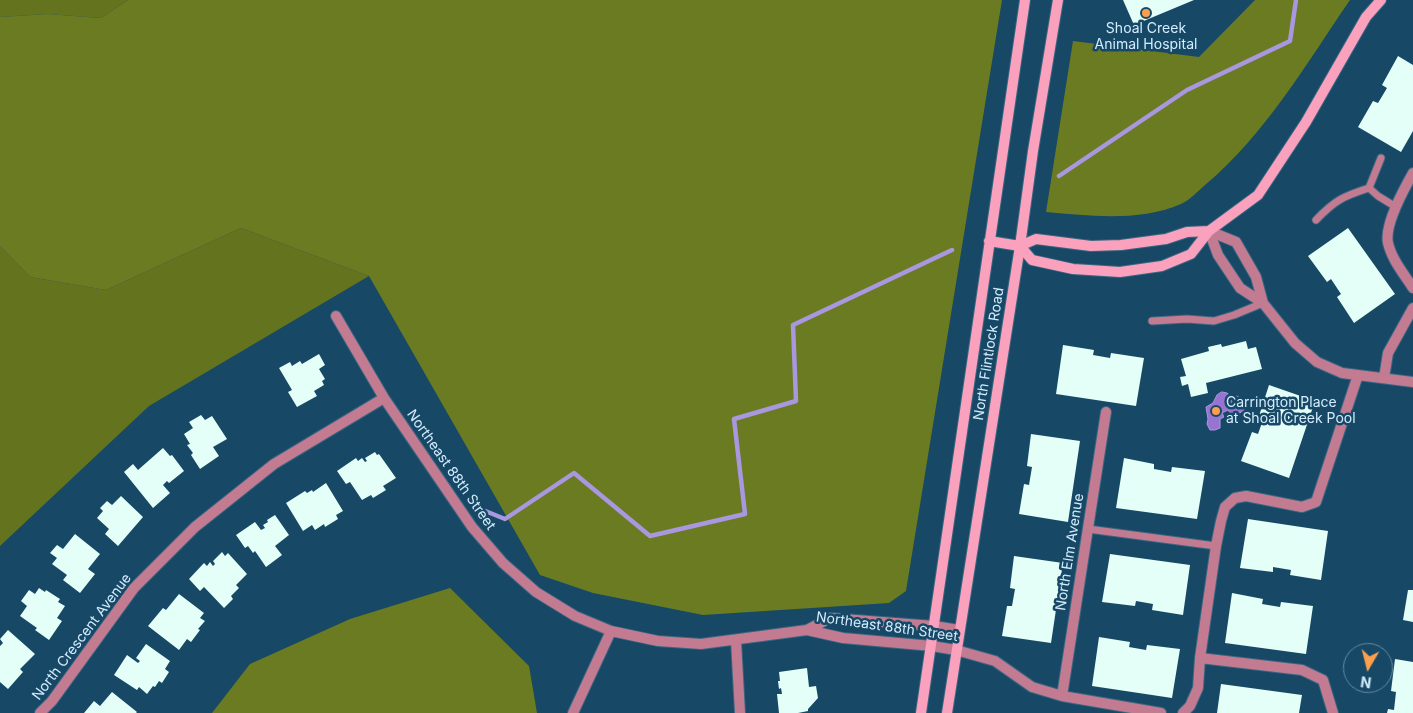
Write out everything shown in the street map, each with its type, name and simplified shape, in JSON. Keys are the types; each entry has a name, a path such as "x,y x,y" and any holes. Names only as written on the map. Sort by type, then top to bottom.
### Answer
{"main road":[{"name":"North Flintlock Road","path":"921,713 1025,0"},
{"name":"North Flintlock Road","path":"947,713 1058,0"},
{"path":"1020,246 1032,260 1073,269 1120,272 1162,266 1190,254 1209,231 1258,195 1306,122 1366,18 1381,0"},
{"path":"989,241 1020,246 1036,239 1092,246 1121,245 1166,239 1186,232 1209,231"}],"street":[{"path":"1413,173 1392,214 1388,242 1398,266 1413,288"},
{"path":"1209,231 1236,242 1256,277 1263,302"},
{"path":"1209,231 1218,255 1240,288 1263,302 1295,343 1317,362 1342,374 1413,382"},
{"path":"1384,378 1388,353 1413,308"},
{"name":"Northeast 88th Street","path":"336,316 384,398 472,527 503,563 536,592 575,616 611,631 658,641 701,644 736,641 807,630 830,618 934,626 959,630"},
{"path":"1183,713 1190,706 1198,688 1200,658 1216,546 1220,520 1225,507 1235,498 1246,496 1302,507 1316,502 1358,375"},
{"name":"North Crescent Avenue","path":"40,713 52,701 134,588 195,527 274,464 384,398"},
{"name":"North Elm Avenue","path":"1062,696 1106,412"},
{"name":"Northeast 88th Street","path":"807,630 843,638 956,650 995,661 1032,687 1062,696 1161,713"},
{"path":"573,713 611,631"},
{"path":"736,641 740,713"},
{"path":"1200,658 1302,670 1323,680 1333,713"}],"lane":[{"path":"1369,188 1381,158"},
{"path":"1369,188 1378,196 1396,206"},
{"path":"1316,220 1330,205 1349,194 1369,188"},
{"path":"1152,321 1214,321 1234,315 1263,302"},
{"path":"1088,529 1216,546"}],"green space":[{"path":"0,0 128,0 101,18 48,14 0,17"},
{"path":"128,0 1002,0 906,591 889,603 703,615 593,593 540,575 369,276 241,228 106,290 30,277 0,246 0,17 48,14 101,18"},
{"path":"1255,0 1350,0 1284,98 1247,144 1227,165 1188,200 1165,210 1115,216 1046,212 1073,41 1199,57"},
{"path":"241,228 369,276 149,406 0,546 0,246 30,277 106,290"},
{"path":"450,588 529,666 537,713 212,713 250,664 350,619"}],"shaded area":[{"name":"Carrington Place at Shoal Creek Pool","path":"1222,392 1232,397 1237,396 1243,400 1244,410 1237,415 1231,414 1228,410 1222,413 1224,417 1220,419 1220,428 1210,430 1207,424 1206,407 1213,403 1217,395"}],"building":[{"name":"Shoal Creek Animal Hospital","path":"1123,0 1194,0 1134,25"},
{"path":"1398,56 1413,65 1413,131 1401,152 1358,127 1373,101 1378,103 1387,88 1382,85"},
{"path":"1348,228 1395,294 1354,323 1337,297 1341,294 1331,279 1327,282 1308,256"},
{"path":"1246,341 1248,349 1256,347 1262,369 1206,383 1208,393 1191,397 1188,384 1182,386 1180,377 1186,376 1181,359 1209,351 1208,347 1221,344 1222,347"},
{"path":"1063,345 1094,350 1093,355 1110,358 1111,353 1144,358 1136,406 1056,394"},
{"path":"319,354 325,365 319,369 325,379 322,381 324,385 314,391 317,396 297,407 288,392 292,390 279,368 290,362 292,366 300,361 302,364"},
{"path":"1269,385 1315,401 1289,478 1241,461 1252,432 1258,434 1264,417 1259,416"},
{"path":"201,415 205,420 212,416 227,439 213,447 219,456 200,469 191,455 193,453 187,445 190,444 184,434 193,428 189,422"},
{"path":"1031,434 1080,441 1068,522 1019,514 1024,484 1029,485 1032,467 1027,466"},
{"path":"163,448 170,456 172,455 184,471 169,483 167,481 163,485 170,493 153,508 124,472 133,464 138,470"},
{"path":"375,452 377,455 379,454 396,478 383,486 386,490 373,498 371,495 362,500 350,482 346,484 337,471 356,458 358,461 362,458 365,462 367,461 365,458"},
{"path":"1124,458 1154,464 1154,469 1171,472 1172,467 1205,471 1197,519 1116,508"},
{"path":"326,483 343,511 336,515 338,519 325,527 324,524 315,530 312,525 303,531 286,503 305,491 307,493 312,490 313,492"},
{"path":"121,496 143,517 118,546 105,534 109,529 97,518 103,511 100,508 107,501 112,505"},
{"path":"275,515 289,535 275,546 282,555 266,567 255,551 253,553 248,546 245,548 236,535 255,522 261,530 265,528 263,525"},
{"path":"1248,519 1328,531 1321,580 1290,575 1291,570 1273,567 1273,572 1240,568"},
{"path":"75,534 100,554 88,569 95,574 80,593 63,580 67,575 52,564 57,558 50,553 57,545 63,549"},
{"path":"222,552 225,556 228,553 247,574 236,585 239,588 231,596 233,599 224,608 204,587 200,591 189,579 204,563 207,566 210,562 213,566 215,564 213,561"},
{"path":"1110,554 1190,565 1183,615 1152,610 1153,604 1136,601 1135,606 1102,602"},
{"path":"1014,556 1063,563 1051,643 1002,636 1007,606 1012,606 1015,589 1010,588"},
{"path":"39,588 60,599 58,602 65,606 57,618 62,621 49,640 35,630 37,628 20,616 27,606 21,601 29,590 35,594"},
{"path":"1408,590 1413,590 1413,622 1403,620"},
{"path":"1232,593 1263,599 1262,604 1280,607 1281,602 1313,606 1306,654 1225,643"},
{"path":"179,594 204,613 200,618 205,621 191,642 187,639 179,650 148,626 163,608 166,610"},
{"path":"8,630 35,654 20,669 23,672 8,689 0,682 0,646 3,643 0,639"},
{"path":"1099,637 1130,642 1129,647 1146,650 1147,645 1180,649 1172,698 1092,686"},
{"path":"146,644 170,661 165,669 169,672 162,683 159,681 147,694 139,687 137,690 114,675 127,655 138,663 140,661 136,658"},
{"path":"1395,659 1413,662 1413,713 1387,713 1388,709 1394,710 1396,692 1393,691"},
{"path":"807,668 809,687 816,686 818,698 808,711 779,713 777,694 782,694 781,688 779,689 779,672"},
{"path":"1221,684 1302,695 1299,713 1217,713"},
{"path":"112,692 137,712 84,713 94,701 100,706"}],"waterway":[{"path":"1059,176 1187,90 1290,41 1296,0"},
{"path":"473,506 505,519 574,473 650,536 745,514 734,419 796,401 793,325 952,250"}],"place":[{"name":"Shoal Creek Animal Hospital","path":"1146,13"},
{"name":"Carrington Place at Shoal Creek Pool","path":"1216,411"}]}
